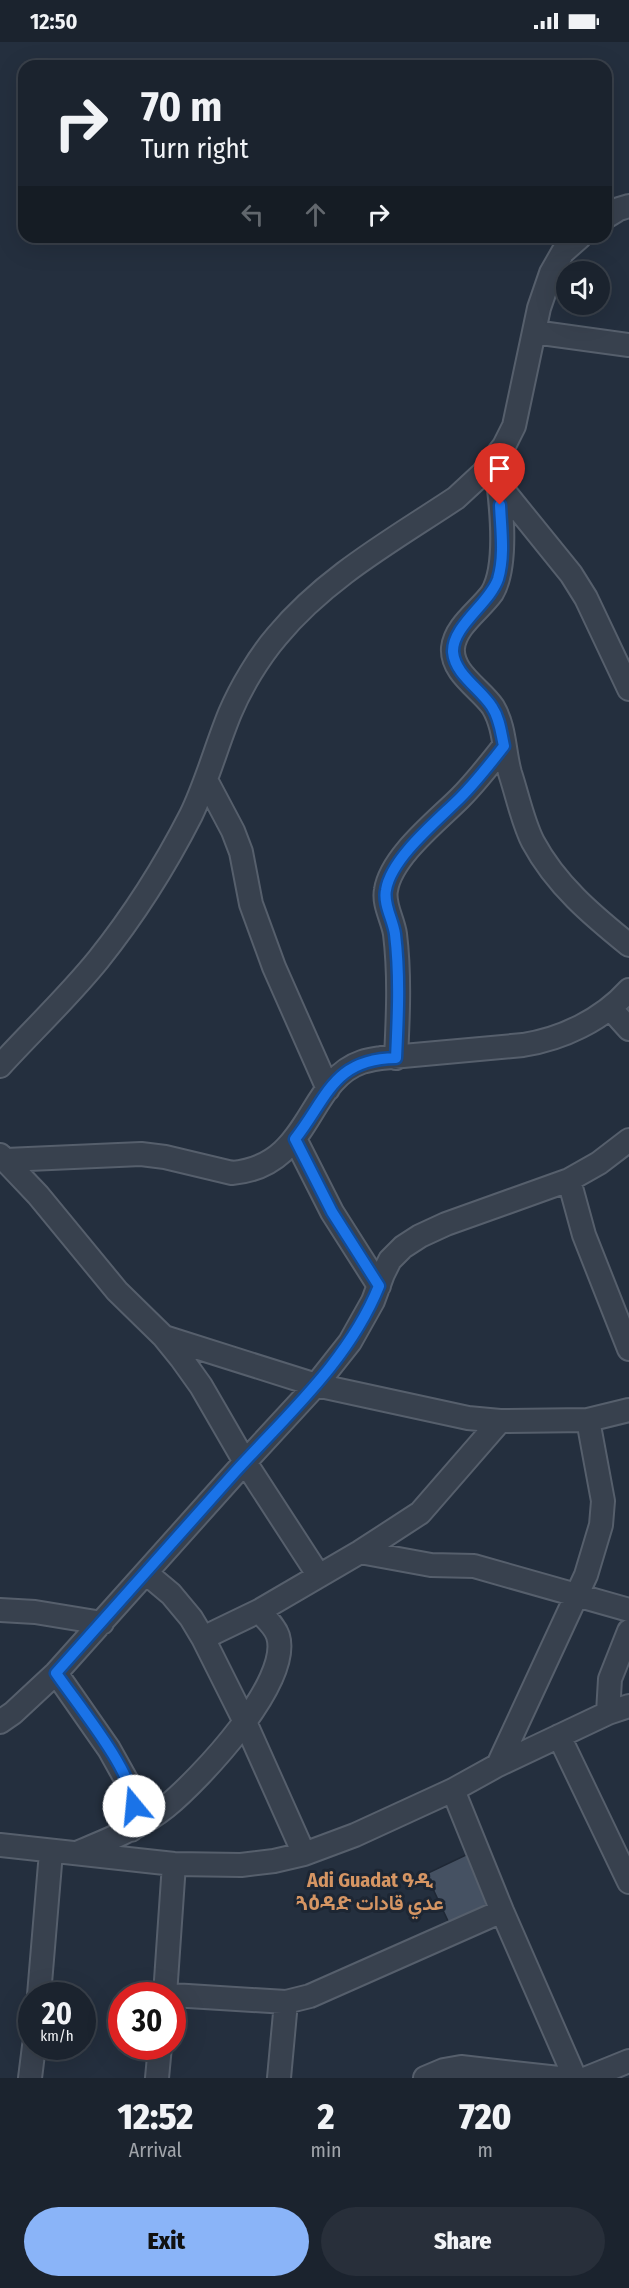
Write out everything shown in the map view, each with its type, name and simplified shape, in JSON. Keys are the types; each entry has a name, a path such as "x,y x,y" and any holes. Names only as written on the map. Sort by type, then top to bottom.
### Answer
{"street":[{"path":"612,213 629,206"},
{"path":"0,1066 97,962 144,899 191,814 231,711 250,676 276,637 315,596 346,570 470,487 504,446 514,426 539,309 551,273 563,252 573,243"},
{"path":"534,332 629,345"},
{"path":"495,458 499,485 502,546 498,578 491,593 458,634 453,647 454,659 467,680 492,707 500,722 509,769 532,841 558,880 586,910 629,945"},
{"path":"499,485 571,574 586,598 629,689"},
{"path":"396,1058 399,1012 398,964 395,932 386,899 386,889 395,868 409,849 483,774 504,746"},
{"path":"206,780 233,831 241,852 251,904 274,967 328,1089"},
{"path":"3,1158 141,1154 165,1157 232,1173 253,1169 271,1161 286,1149 328,1089 360,1062 545,1042 611,1009 629,990"},
{"path":"611,1009 629,1029"},
{"path":"295,1139 332,1212 379,1286"},
{"path":"0,1722 56,1673 316,1385 350,1342 390,1260 403,1247 420,1236 569,1180 599,1163 629,1140"},
{"path":"3,1158 117,1292 164,1337 201,1386 245,1462 318,1576"},
{"path":"569,1180 584,1235 629,1349"},
{"path":"164,1337 316,1385 468,1418 500,1421 588,1419 629,1410"},
{"path":"498,1766 586,1575 598,1534 603,1501 588,1419"},
{"path":"203,1638 259,1611 360,1552 420,1513 500,1421"},
{"path":"360,1552 431,1565 474,1566 629,1610"},
{"path":"146,1573 171,1594 191,1618 203,1638 245,1722 304,1854"},
{"path":"0,1610 34,1612 102,1623"},
{"path":"76,1854 131,1830 166,1808 214,1762 245,1722 278,1664 278,1635 259,1611"},
{"path":"608,1713 610,1679 629,1631"},
{"path":"56,1673 109,1749 128,1783 134,1798 131,1830"},
{"path":"0,1845 174,1864 241,1865 304,1854 355,1835 453,1790 608,1713 629,1706"},
{"path":"560,1736 629,1882"},
{"path":"453,1790 502,1911 575,2078"},
{"path":"40,1982 51,1852"},
{"path":"166,1982 174,1864"},
{"path":"186,1996 286,2002 309,1996 502,1911"},
{"path":"279,2078 286,2002"},
{"path":"30,2078 32,2060"},
{"path":"157,2078 159,2060"},
{"path":"587,2078 629,2061"},
{"path":"425,2078 444,2070 461,2067 559,2078"}],"building":[{"path":"468,1854 491,1903 449,1923 426,1874"}],"district":[{"name":"Adi Guadat ዓዲ ጓዕዳድ عدي قادات","path":"370,1892"}],"route":[{"path":"134,1806 134,1798 128,1783 109,1749 56,1673 316,1385 350,1342 379,1286 332,1212 295,1139 328,1089 341,1076 360,1062 396,1058 399,1012 398,964 395,932 386,899 386,889 395,868 409,849 483,774 504,746 500,722 492,707 467,680 454,659 453,647 458,634 491,593 498,578 502,546 500,505"}]}
